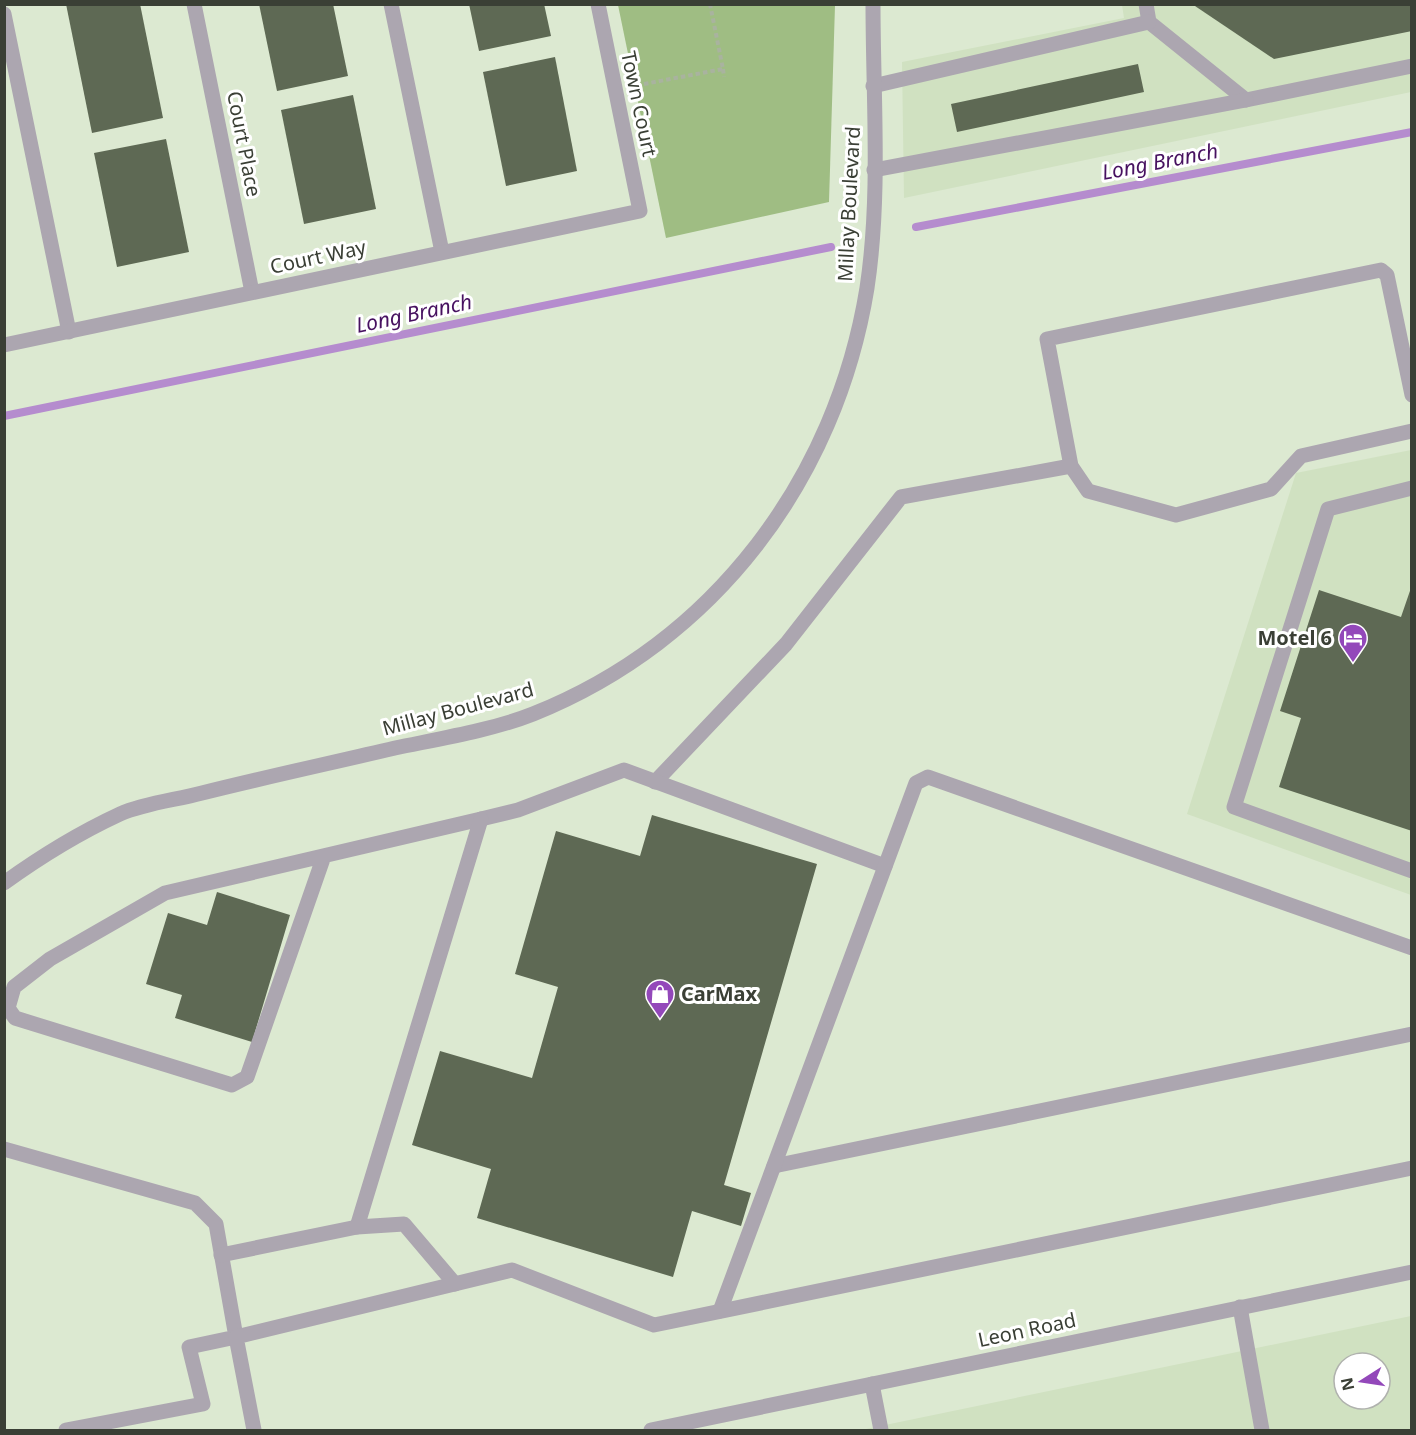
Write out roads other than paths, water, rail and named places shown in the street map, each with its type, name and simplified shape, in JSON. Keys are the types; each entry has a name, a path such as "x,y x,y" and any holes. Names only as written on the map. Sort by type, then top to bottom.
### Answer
{"street":[{"name":"Court Place","path":"194,4 252,292"},
{"path":"391,4 442,252"},
{"name":"Town Court","path":"598,4 640,211"},
{"name":"Millay Boulevard","path":"4,883 38,859 123,813 531,715 599,682 652,647 722,588 791,496 819,449 839,400 854,349 867,286 872,230 873,4"},
{"path":"1146,4 1149,21 1246,100"},
{"path":"4,14 69,332"},
{"path":"873,86 1149,21"},
{"path":"874,170 1246,100 1412,66"},
{"name":"Court Way","path":"4,345 640,211"},
{"path":"1412,395 1387,275 1381,270 1047,339 1071,466 1088,491 1176,515 1271,489 1301,456 1412,431"},
{"path":"655,782 786,645 902,497 1071,466"},
{"path":"1412,488 1328,509 1234,807 1412,871"},
{"path":"324,856 247,1077 232,1085 15,1018 8,1008 14,987 50,959 165,893 518,810 624,770 885,866"},
{"path":"720,1311 916,783 928,777 1412,948"},
{"path":"357,1227 481,819"},
{"path":"774,1166 1412,1034"},
{"path":"4,1149 195,1203 216,1224 254,1431"},
{"path":"66,1431 203,1404 189,1347 512,1270 654,1324 1412,1168"},
{"path":"221,1255 357,1227 404,1224 455,1284"},
{"name":"Leon Road","path":"655,1430 1412,1272"},
{"path":"1240,1307 1262,1431"},
{"path":"872,1384 881,1431"}],"waterway":[{"name":"Long Branch","path":"916,227 1412,132"},
{"name":"Long Branch","path":"4,416 831,247"}],"place":[{"name":"Motel 6","path":"1353,664"},
{"name":"CarMax","path":"660,1020"}]}
